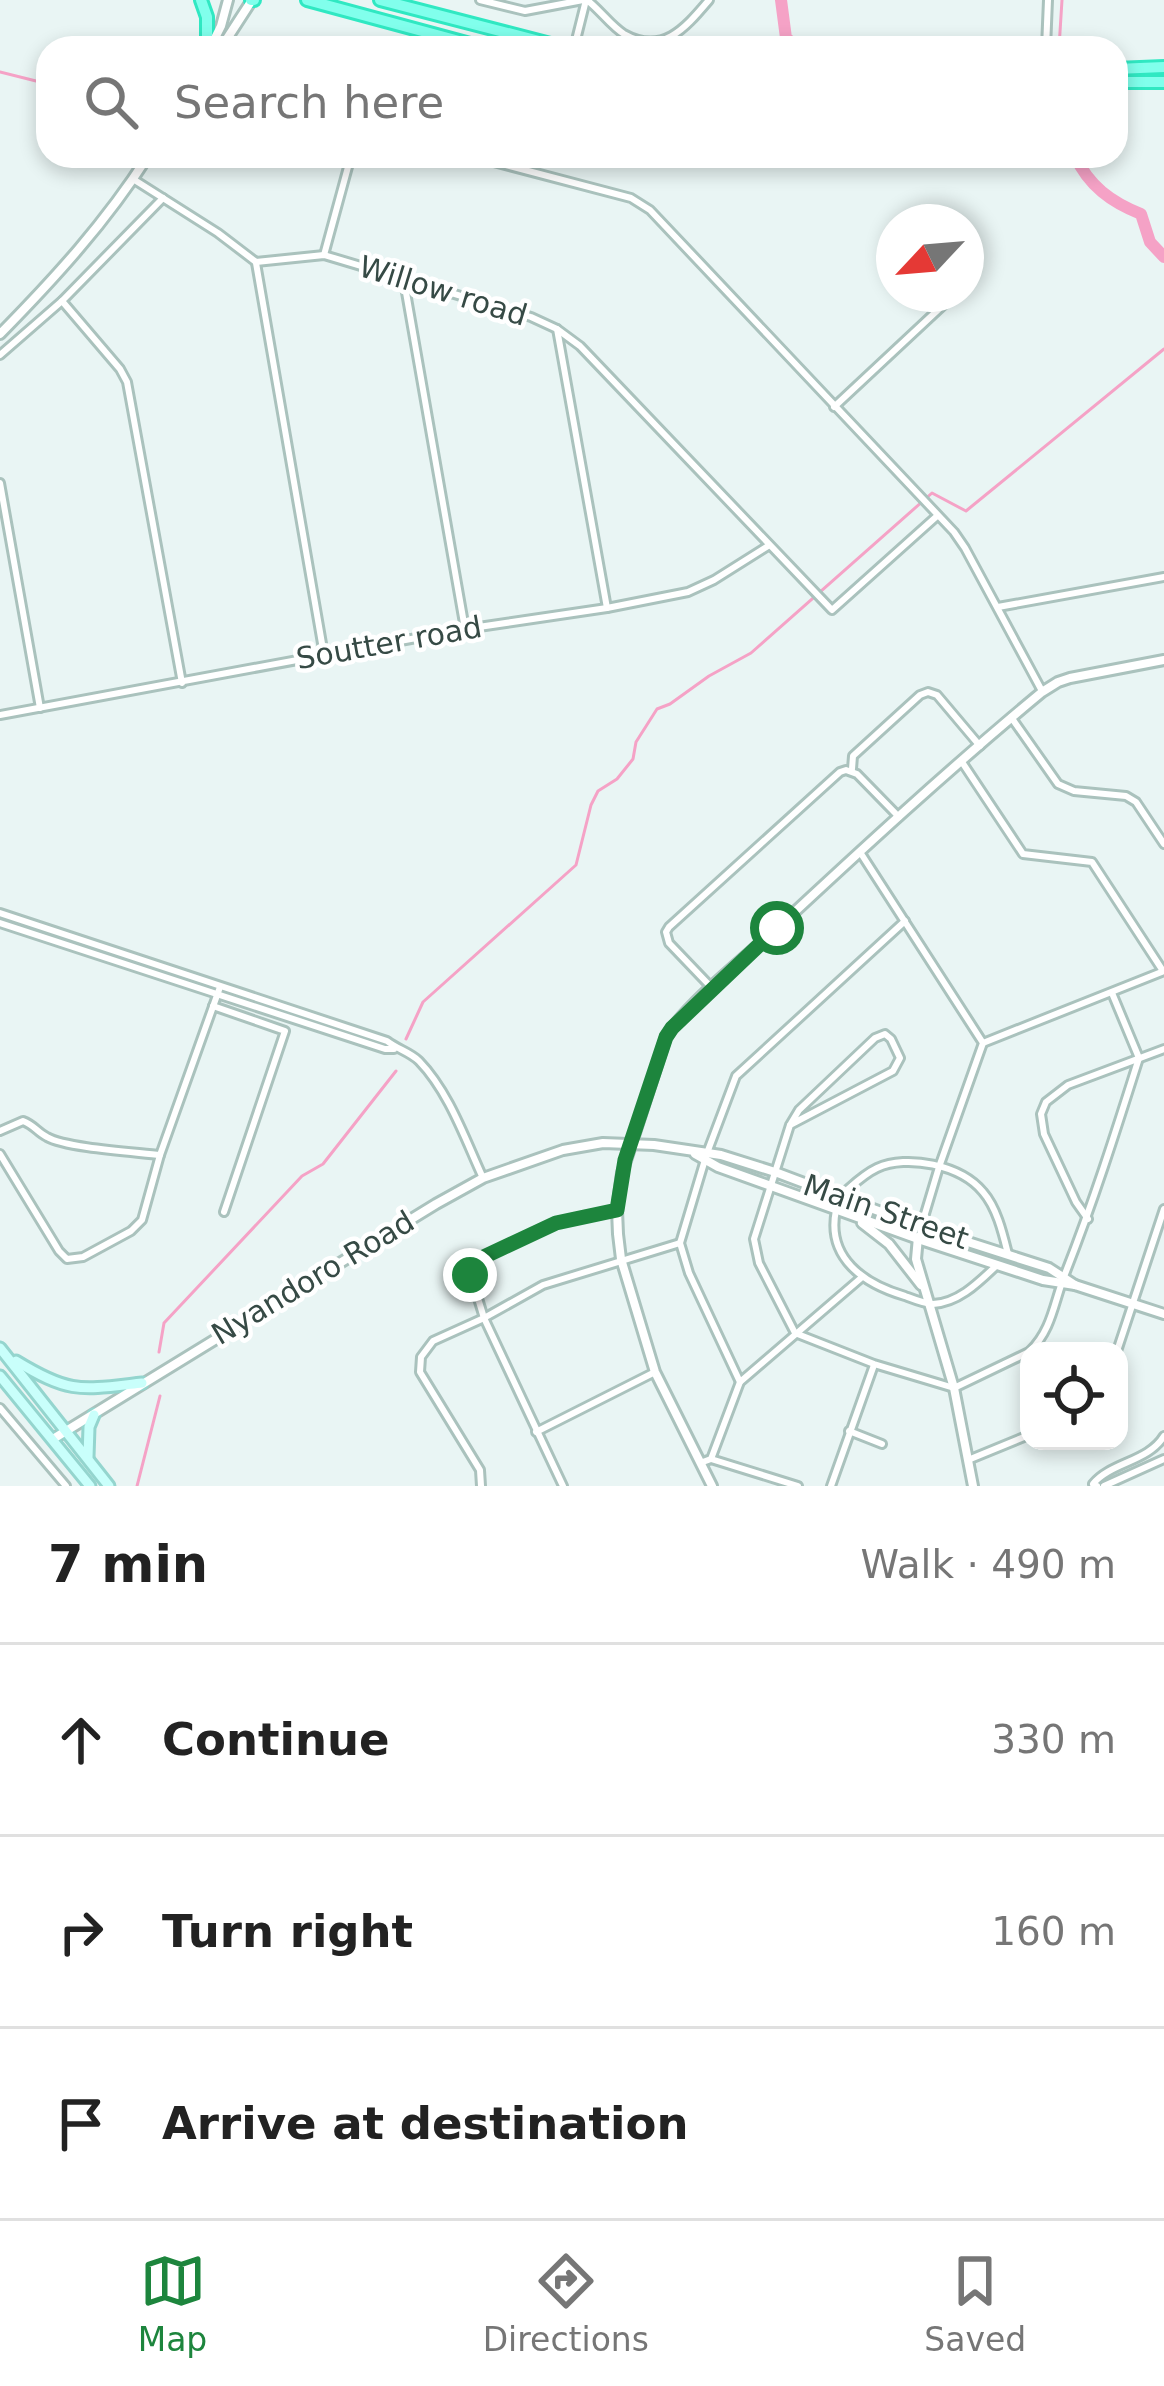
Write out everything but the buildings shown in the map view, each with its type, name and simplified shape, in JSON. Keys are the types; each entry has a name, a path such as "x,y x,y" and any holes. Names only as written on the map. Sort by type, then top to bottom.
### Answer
{"highway":[{"path":"201,0 208,36"},
{"path":"308,0 441,36"},
{"path":"380,0 522,36"},
{"path":"1128,68 1164,67"},
{"path":"1128,82 1164,82"}],"main road":[{"path":"3,1352 68,1387 142,1383"},
{"path":"3,1352 109,1486"},
{"path":"0,1376 90,1486"},
{"path":"88,1457 94,1415"}],"street":[{"path":"216,36 228,0"},
{"path":"229,36 252,0"},
{"path":"480,0 525,11 585,0"},
{"path":"574,36 585,0"},
{"path":"585,0 632,36"},
{"path":"670,36 680,32 709,0"},
{"path":"1046,36 1048,0"},
{"path":"0,334 55,279 140,168"},
{"path":"323,254 348,168"},
{"path":"517,168 640,202 965,548 1042,692"},
{"path":"133,179 256,262 323,655"},
{"path":"0,355 62,301 163,197"},
{"name":"Willow road","path":"256,262 323,254 557,329 580,346 832,610 937,516"},
{"path":"404,281 465,628"},
{"path":"62,301 127,382 182,683"},
{"path":"834,407 936,312"},
{"path":"557,329 608,608"},
{"path":"0,483 40,708"},
{"name":"Soutter road","path":"0,715 465,628 608,608 701,587 768,546"},
{"path":"998,608 1164,577"},
{"path":"712,1486 655,1372 621,1259 617,1210 622,1173 666,1037 712,988 860,852 1042,692 1070,678 1164,659"},
{"path":"852,771 853,756 928,692 937,695 980,746"},
{"path":"1011,717 1058,784 1074,791 1126,796 1136,802 1164,844"},
{"path":"962,762 1023,854 1092,862 1164,971 983,1043 939,1167 916,1259 954,1388 970,1483"},
{"path":"712,988 669,943 666,932 835,776 852,771 899,818"},
{"path":"860,852 983,1043"},
{"path":"0,913 385,1049 398,1049 418,1060 443,1095 483,1178"},
{"path":"740,1382 689,1273 680,1243 706,1156 736,1076 904,922"},
{"path":"0,923 218,991"},
{"path":"0,1154 59,1251 72,1259 137,1226 218,991"},
{"path":"1040,1342 1088,1220 1139,1058 1112,993"},
{"path":"213,1006 285,1031 224,1212"},
{"path":"790,1126 893,1071 900,1058 891,1040 885,1034 875,1038 799,1110 790,1126 754,1239 759,1264 795,1333 954,1388 1020,1356"},
{"path":"1088,1220 1044,1134 1041,1114 1046,1102 1058,1090 1164,1049"},
{"path":"0,1131 23,1121 64,1142 160,1155"},
{"name":"Main Street","path":"586,1145 654,1144 775,1172 921,1227 1049,1268 1063,1280 1164,1314"},
{"name":"Nyandoro Road","path":"53,1439 483,1178 586,1145"},
{"name":"Main Street","path":"706,1156 853,1217 1042,1280 1063,1280"},
{"path":"839,1197 866,1174 898,1161 939,1167 983,1191 1008,1254"},
{"path":"1120,1342 1164,1209"},
{"path":"562,1486 484,1318 469,1269 475,1261 556,1223 617,1210"},
{"path":"836,1210 833,1224 850,1268 893,1293 932,1304 965,1293 998,1265"},
{"path":"853,1217 889,1244 926,1291"},
{"path":"481,1486 480,1470 420,1372 421,1357 434,1341 548,1283 680,1243"},
{"path":"711,1459 740,1382 861,1277"},
{"path":"831,1486 874,1364"},
{"path":"536,1432 655,1372"},
{"path":"0,1408 67,1486"},
{"path":"849,1431 882,1444"},
{"path":"1095,1486 1100,1476 1154,1449 1164,1436"},
{"path":"968,1460 1020,1439"},
{"path":"700,1463 711,1459 797,1486"},
{"path":"1095,1486 1164,1460"}],"waterway":[{"path":"781,0 786,36"},
{"path":"1060,36 1062,0"},
{"path":"0,72 36,81"},
{"path":"1082,168 1102,192 1141,214 1150,242 1164,257"},
{"path":"406,1039 423,1002 576,865 598,791 617,779 633,759 636,742 657,709 751,653 932,493 966,511 1164,349"},
{"path":"159,1352 164,1323 302,1176 323,1164 396,1071"},
{"path":"137,1486 160,1396"}],"route":[{"path":"470,1275 475,1261 534,1232 617,1210 625,1160 666,1037 777,928"}]}
